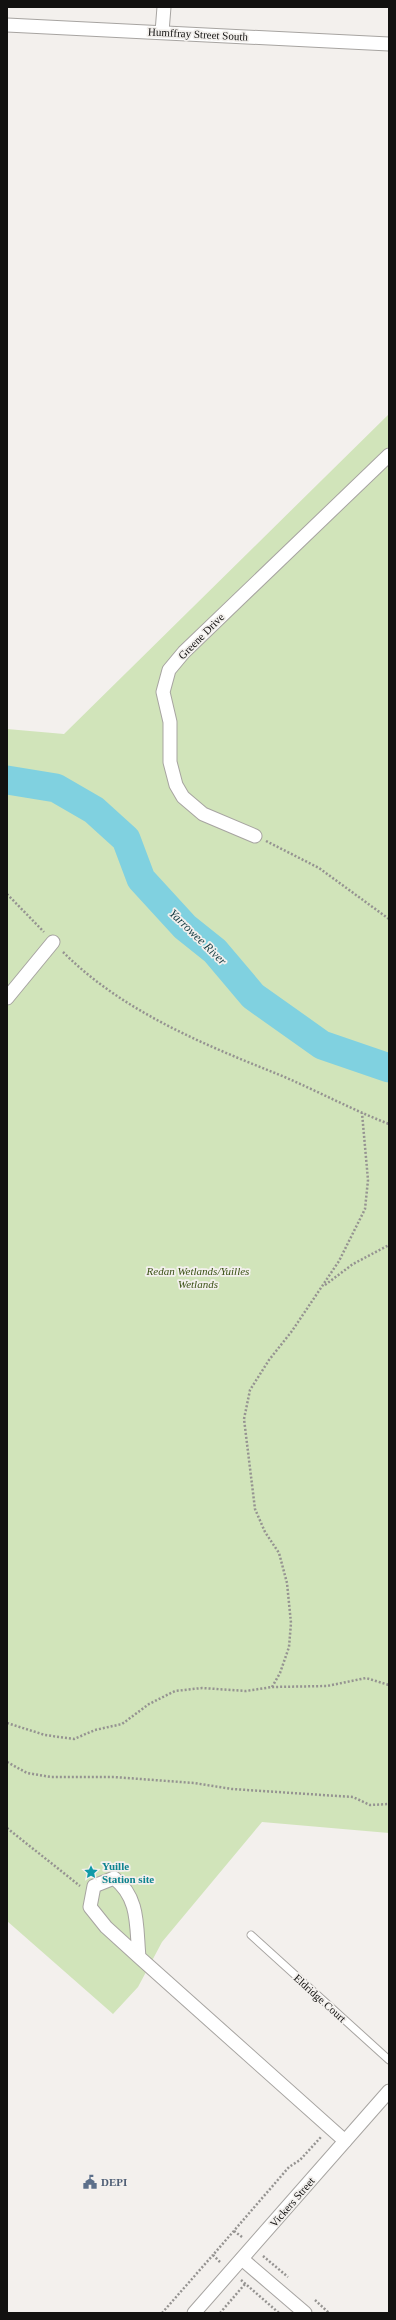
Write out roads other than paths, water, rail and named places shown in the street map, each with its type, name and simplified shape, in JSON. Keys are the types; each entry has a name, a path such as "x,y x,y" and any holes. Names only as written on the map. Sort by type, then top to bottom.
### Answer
{"street":[{"path":"162,32 164,7"},
{"name":"Humffray Street South","path":"7,24 389,44"},
{"name":"Greene Drive","path":"255,836 202,814 183,797 176,785 171,767 170,722 162,692 165,677 184,652 389,455"},
{"path":"7,998 53,942"},
{"path":"139,1957 134,1902 125,1886 114,1878 94,1886 90,1907 106,1927 139,1957 345,2141"},
{"name":"Vickers Street","path":"194,2313 389,2090"},
{"path":"242,2259 305,2313"}],"lane":[{"name":"Eldridge Court","path":"251,1935 389,2060"}],"waterway":[{"name":"Yarrowee River","path":"7,780 56,788 94,810 126,839 141,879 185,927 215,951 253,996 322,1045 389,1068"}],"place":[{"name":"Yuille Station site","path":"91,1872"},
{"name":"DEPI","path":"90,2182"}],"park label":[{"name":"Redan Wetlands/Yuilles Wetlands","path":"198,1277"}]}
